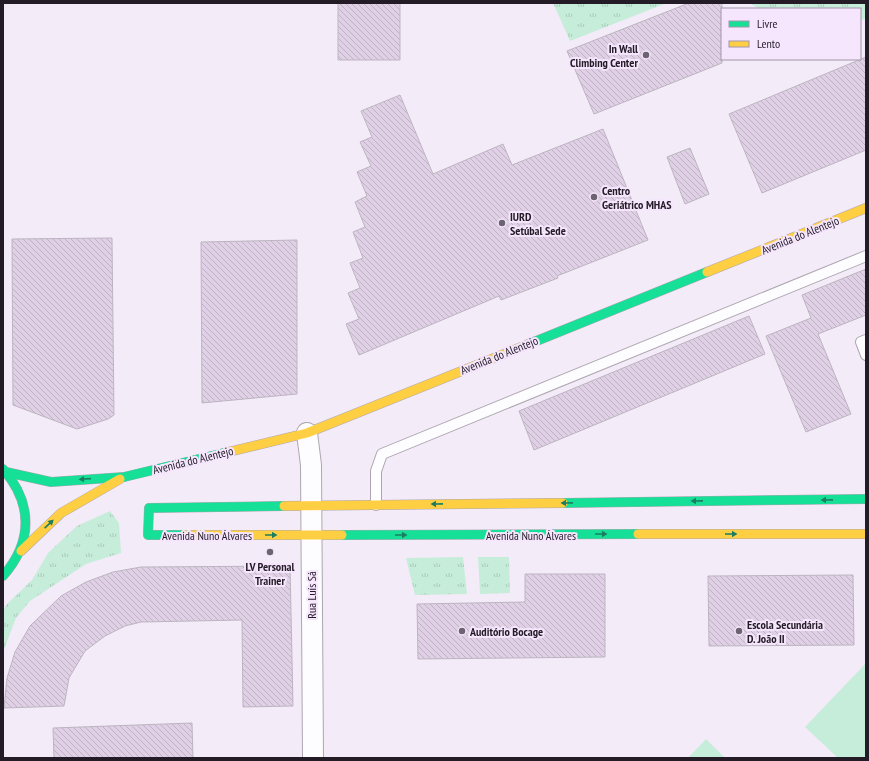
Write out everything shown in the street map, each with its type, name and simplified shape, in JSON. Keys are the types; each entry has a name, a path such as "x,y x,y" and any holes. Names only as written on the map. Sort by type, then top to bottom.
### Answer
{"street":[{"name":"Avenida do Alentejo","path":"5,470 51,482 124,476 307,432 866,208"},
{"name":"Rua Luís Sá","path":"307,432 311,465 313,758"},
{"path":"3,576 21,551 26,530 25,509 18,489 5,470"},
{"name":"Avenida do Alentejo","path":"21,551 61,513 124,476"},
{"name":"Avenida Nuno Álvares","path":"866,499 149,508 148,535 866,534"}],"lane":[{"path":"376,505 376,471 382,454 866,256"},
{"path":"866,340 861,342 866,355"}],"green space":[{"path":"553,3 667,3 570,41"},
{"path":"750,3 866,3 866,19 861,20 861,8 758,8"},
{"path":"110,511 119,523 121,553 86,564 30,601 16,618 3,652 3,610 7,604 32,580 48,553 77,526"},
{"path":"463,557 467,594 415,595 406,558"},
{"path":"478,557 509,557 510,593 480,594"},
{"path":"866,663 866,758 838,758 805,727"},
{"path":"706,739 725,758 688,758"}],"building":[{"path":"338,3 400,3 400,60 338,60"},
{"name":"In Wall Climbing Center","path":"689,3 722,3 722,63 594,114 567,51"},
{"path":"866,57 866,150 762,193 729,114"},
{"path":"400,95 433,174 503,144 512,165 603,129 648,240 501,300 499,296 359,355 346,324 359,319 348,293 360,288 350,263 363,258 353,232 365,227 355,202 367,196 357,172 371,166 360,142 372,137 361,111"},
{"path":"690,148 709,194 685,204 667,157"},
{"path":"112,238 114,415 108,419 77,429 13,405 12,239"},
{"path":"297,240 297,394 202,403 201,242"},
{"path":"866,269 866,315 818,334 851,414 806,432 766,336 811,318 802,295"},
{"path":"749,316 765,354 534,450 519,411"},
{"path":"290,566 293,706 243,707 242,620 141,622 125,626 105,636 85,651 69,678 64,706 4,708 7,678 15,652 30,626 61,596 86,582 113,572 141,567"},
{"path":"525,574 605,574 605,657 418,659 417,604 525,602"},
{"path":"853,575 854,645 709,646 708,576"},
{"path":"192,723 193,758 54,758 53,728"}],"traffic: fast":[{"path":"529,344 707,272"},
{"path":"6,472 51,482 124,477 224,453"},
{"path":"3,469 13,482 20,495 26,522 20,550 13,563 3,576"},
{"path":"563,503 866,499"},
{"path":"185,535 148,535 149,508 284,506"},
{"path":"342,535 638,534"}],"traffic: slow":[{"path":"707,272 866,208"},
{"path":"224,453 307,433 529,344"},
{"path":"21,551 61,513 120,479"},
{"path":"284,506 563,503"},
{"path":"638,534 866,534"},
{"path":"185,535 342,535"}],"place":[{"name":"In Wall Climbing Center","path":"646,55"},
{"name":"Centro Geriátrico MHAS","path":"594,197"},
{"name":"IURD Setúbal Sede","path":"502,223"},
{"name":"LV Personal Trainer","path":"270,552"},
{"name":"Auditório Bocage","path":"462,631"},
{"name":"Escola Secundária D. João II","path":"739,631"}]}
